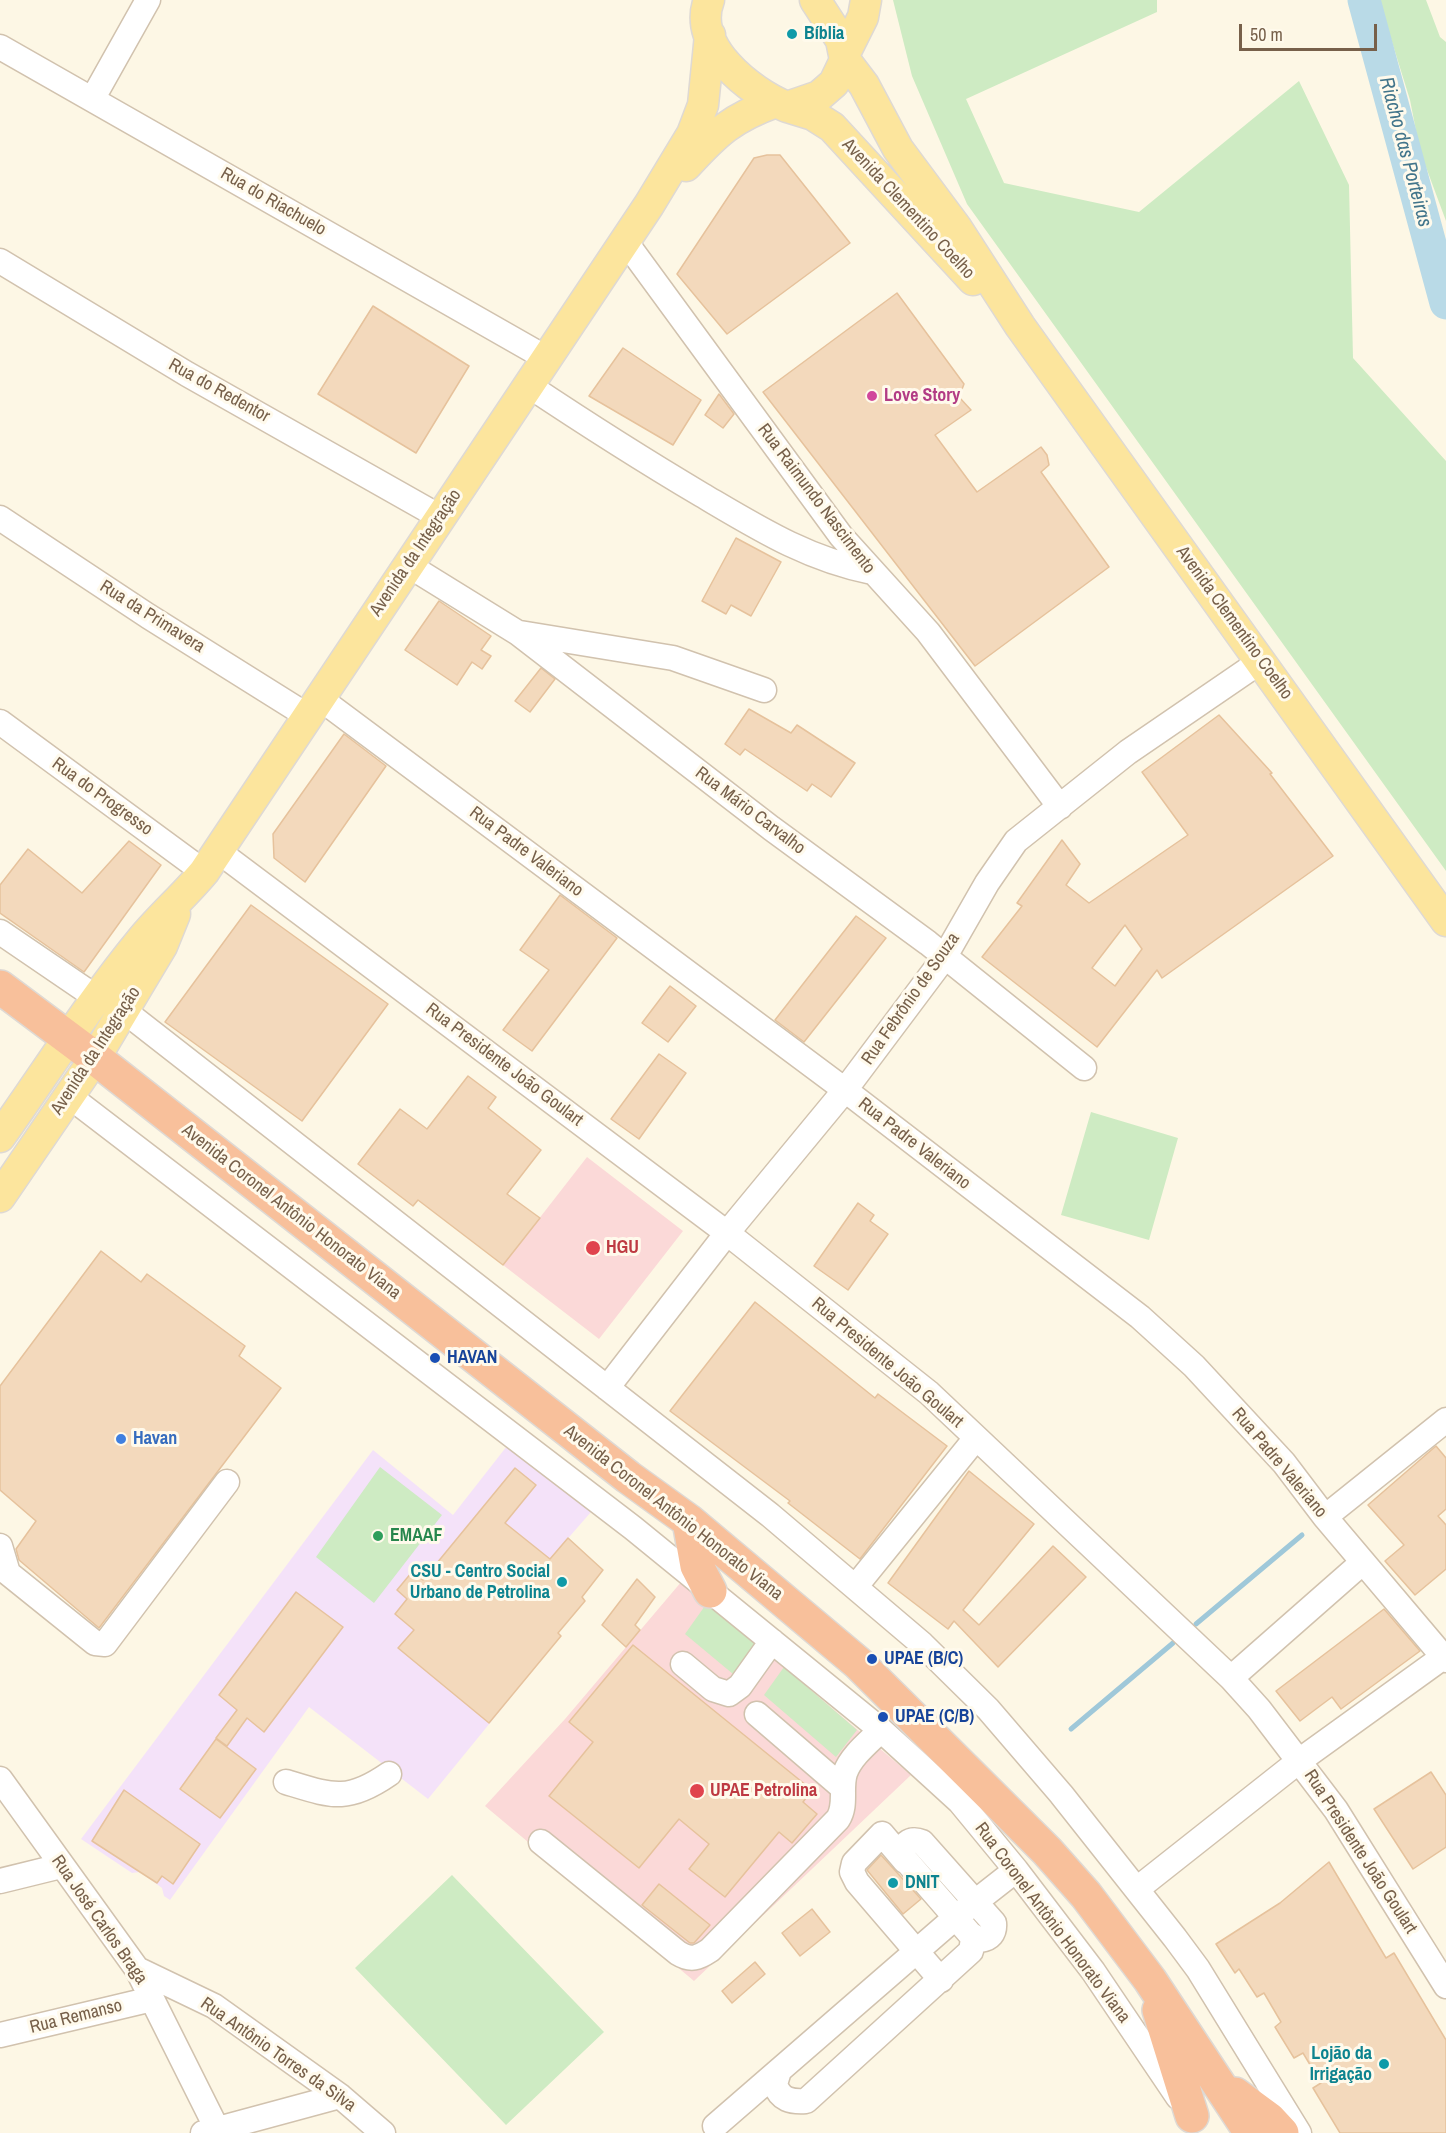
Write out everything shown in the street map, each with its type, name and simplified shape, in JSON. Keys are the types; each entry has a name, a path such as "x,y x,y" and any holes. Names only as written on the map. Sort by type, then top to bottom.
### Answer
{"highway":[{"name":"Avenida Coronel Antônio Honorato Viana","path":"0,987 82,1048 619,1470 689,1521 858,1664 1031,1834 1086,1895 1150,1980 1220,2082 1251,2133"},
{"path":"689,1521 697,1566 710,1591"},
{"path":"1150,1980 1196,2125"},
{"path":"1220,2082 1269,2119 1282,2133"}],"main road":[{"name":"Avenida Clementino Coelho","path":"815,0 837,33 845,56 864,84 898,149 956,227 1020,326 1446,921"},
{"name":"Avenida da Integração","path":"649,205 724,127 744,114 819,96 834,82 863,17 866,0"},
{"name":"Avenida Clementino Coelho","path":"703,14 719,54 739,79 756,92 781,105 813,115 832,127 968,275 1020,326"},
{"name":"Avenida da Integração","path":"0,1137 82,1048 110,1004 162,946 181,900 211,861 312,706 649,205 692,134 702,105 703,14"},
{"name":"Avenida da Integração","path":"0,1197 69,1095 82,1048"}],"street":[{"path":"93,98 148,0"},
{"name":"Rua do Riachuelo","path":"0,46 546,358"},
{"name":"Rua Raimundo Nascimento","path":"625,241 834,527 928,632 1060,807"},
{"name":"Rua do Redentor","path":"0,261 187,374 440,517"},
{"path":"528,385 621,446 753,525 819,559 872,572"},
{"name":"Rua da Primavera","path":"0,518 148,616 312,706"},
{"name":"Rua Mário Carvalho","path":"408,566 518,633 944,958 1084,1068"},
{"path":"518,633 673,658 764,690"},
{"name":"Rua Febrônio de Souza","path":"607,1388 727,1233 845,1090 944,958 987,883 1016,841 1128,752 1262,661"},
{"name":"Rua Padre Valeriano","path":"312,706 845,1090 1140,1317 1194,1366 1284,1463 1363,1562 1445,1658"},
{"name":"Rua do Progresso","path":"0,722 211,861"},
{"name":"Rua Presidente João Goulart","path":"211,861 727,1233 929,1393 1231,1678 1336,1810 1446,1986"},
{"path":"0,933 110,1004 770,1515 922,1644 988,1709 1137,1889 1198,1970 1299,2133"},
{"name":"Rua Coronel Antônio Honorato Viana","path":"69,1095 560,1471 881,1730 960,1802 1016,1870 1093,1971 1196,2125"},
{"path":"1326,1517 1446,1420"},
{"path":"856,1586 976,1437"},
{"path":"0,1546 8,1573 95,1643 105,1644 227,1482"},
{"path":"1231,1678 1363,1562"},
{"path":"683,1664 713,1689 729,1694 736,1691 771,1641"},
{"path":"1137,1889 1299,1761 1445,1658"},
{"path":"757,1714 843,1788"},
{"path":"541,1842 678,1953 692,1959 699,1958 710,1950 843,1813 845,1773 851,1761 881,1730"},
{"path":"286,1782 340,1796 362,1790 389,1774"},
{"name":"Rua José Carlos Braga","path":"0,1779 136,1969 213,2132"},
{"path":"905,1861 902,1853 907,1842 914,1840 922,1842 994,1923 994,1931 989,1938 980,1940 963,1925 905,1861 882,1834 854,1863 852,1872 857,1882 942,1980"},
{"path":"0,1881 61,1866"},
{"path":"715,2126 916,1951 963,1925 975,1902 1016,1870"},
{"path":"778,2071 775,2085 782,2096 788,2101 806,2101 942,1980 971,1951 973,1939 963,1925"},
{"name":"Rua Antônio Torres da Silva","path":"136,1969 214,2006 340,2096 383,2133"},
{"name":"Rua Remanso","path":"0,2035 152,1999"},
{"path":"213,2132 340,2096"}],"shaded area":[{"name":"HGU","path":"587,1157 683,1231 599,1339 503,1265"},
{"path":"507,1446 591,1512 550,1559 532,1611 561,1636 428,1799 309,1707 170,1900 164,1896 162,1888 140,1872 132,1873 81,1839 373,1450 453,1515"},
{"name":"UPAE Petrolina","path":"682,1581 911,1775 694,1981 485,1806 565,1719"}],"green space":[{"path":"893,0 1157,0 1157,12 966,99 1004,183 1139,212 1299,81 1349,185 1353,358 1446,461 1446,871 967,204 912,76"},
{"path":"1379,0 1426,0 1440,37 1446,42 1446,221 1420,151 1410,100"},
{"path":"1091,1112 1178,1138 1149,1240 1061,1215"},
{"name":"EMAAF","path":"380,1467 442,1515 374,1603 316,1557"},
{"path":"707,1603 757,1645 733,1674 685,1634"},
{"path":"784,1667 857,1730 836,1757 764,1695"},
{"path":"452,1875 604,2032 506,2125 355,1968"}],"building":[{"path":"780,155 850,243 727,334 677,274 754,158"},
{"path":"897,293 964,384 959,397 971,410 935,435 977,492 1041,447 1047,455 1049,465 1041,472 1109,567 975,666 763,392"},
{"path":"373,306 469,366 416,453 318,394"},
{"path":"623,348 701,400 673,445 589,396"},
{"path":"719,394 734,414 723,428 705,415"},
{"path":"736,538 781,562 751,616 731,605 726,614 702,601"},
{"path":"439,601 491,636 481,650 491,656 482,669 472,662 457,685 405,650"},
{"path":"541,668 555,679 530,712 515,701"},
{"path":"749,709 791,733 797,725 855,763 831,797 812,784 807,791 745,749 740,755 725,744"},
{"path":"1219,715 1272,773 1270,774 1333,856 1162,978 1157,970 1097,1047 982,957 1022,906 1017,903 1062,840 1080,864 1066,885 1089,903 1188,835 1142,772","holes":["1125,925 1142,949 1115,986 1092,968"]},
{"path":"344,734 386,766 305,882 274,858 273,834"},
{"path":"129,841 161,865 84,972 0,913 0,885 28,849 82,893"},
{"path":"560,895 617,938 532,1051 503,1030 549,970 520,950"},
{"path":"251,905 388,1004 302,1121 165,1022"},
{"path":"856,916 886,938 804,1042 775,1020"},
{"path":"670,986 696,1006 668,1042 642,1023"},
{"path":"659,1054 686,1073 639,1139 611,1119"},
{"path":"468,1076 496,1097 488,1108 541,1150 507,1194 540,1218 503,1265 418,1200 413,1206 358,1164 400,1109 427,1129"},
{"path":"858,1203 874,1215 870,1221 888,1234 848,1290 814,1266"},
{"name":"Havan","path":"101,1251 141,1282 147,1274 245,1346 239,1356 281,1388 99,1628 19,1560 16,1549 36,1521 0,1490 0,1386"},
{"path":"755,1302 875,1398 878,1394 947,1446 860,1559 788,1503 790,1501 670,1411"},
{"path":"1436,1446 1446,1458 1446,1509 1438,1516 1446,1525 1446,1569 1415,1595 1385,1561 1404,1545 1368,1505"},
{"path":"515,1468 536,1485 505,1523 550,1559 568,1538 603,1570 582,1597 585,1601 558,1633 561,1636 489,1723 398,1648 414,1630 395,1614 407,1599 397,1590 412,1572 423,1580"},
{"path":"969,1471 1034,1524 963,1610 979,1625 1053,1546 1086,1577 998,1667 954,1621 948,1629 888,1583"},
{"path":"637,1579 655,1597 635,1625 640,1630 626,1647 602,1625"},
{"path":"296,1592 343,1627 264,1732 247,1718 227,1746 216,1738 237,1710 219,1695"},
{"path":"1384,1609 1420,1651 1341,1709 1332,1697 1300,1721 1276,1691"},
{"name":"UPAE Petrolina","path":"633,1645 812,1790 803,1802 817,1814 792,1843 779,1832 725,1897 689,1869 709,1844 679,1819 639,1868 549,1796 593,1742 569,1722"},
{"path":"216,1739 256,1769 220,1818 180,1789"},
{"path":"1431,1772 1446,1795 1446,1847 1413,1869 1374,1809"},
{"path":"124,1790 200,1844 173,1884 162,1876 157,1883 92,1841"},
{"name":"DNIT","path":"881,1855 921,1899 903,1914 867,1870"},
{"path":"1329,1862 1386,1958 1394,1953 1446,2040 1446,2133 1340,2133 1313,2088 1321,2083 1303,2053 1294,2058 1275,2027 1281,2022 1264,1993 1257,1997 1239,1969 1235,1973 1216,1944 1280,1903"},
{"path":"659,1884 710,1925 694,1943 690,1943 642,1905"},
{"path":"812,1909 830,1932 800,1956 782,1933"},
{"path":"755,1962 765,1974 732,2003 722,1991"}],"waterway":[{"name":"Riacho das Porteiras","path":"1364,0 1446,303"},
{"path":"1196,1624 1302,1535"},
{"path":"1071,1729 1173,1643"}],"place":[{"name":"Bíblia","path":"792,34"},
{"name":"Love Story","path":"872,396"},
{"name":"HGU","path":"593,1248"},
{"name":"HAVAN","path":"435,1358"},
{"name":"Havan","path":"121,1439"},
{"name":"EMAAF","path":"378,1536"},
{"name":"CSU - Centro Social Urbano de Petrolina","path":"562,1582"},
{"name":"UPAE (B/C)","path":"872,1659"},
{"name":"UPAE (C/B)","path":"883,1717"},
{"name":"UPAE Petrolina","path":"697,1791"},
{"name":"DNIT","path":"893,1883"},
{"name":"Lojão da Irrigação","path":"1384,2064"}]}
